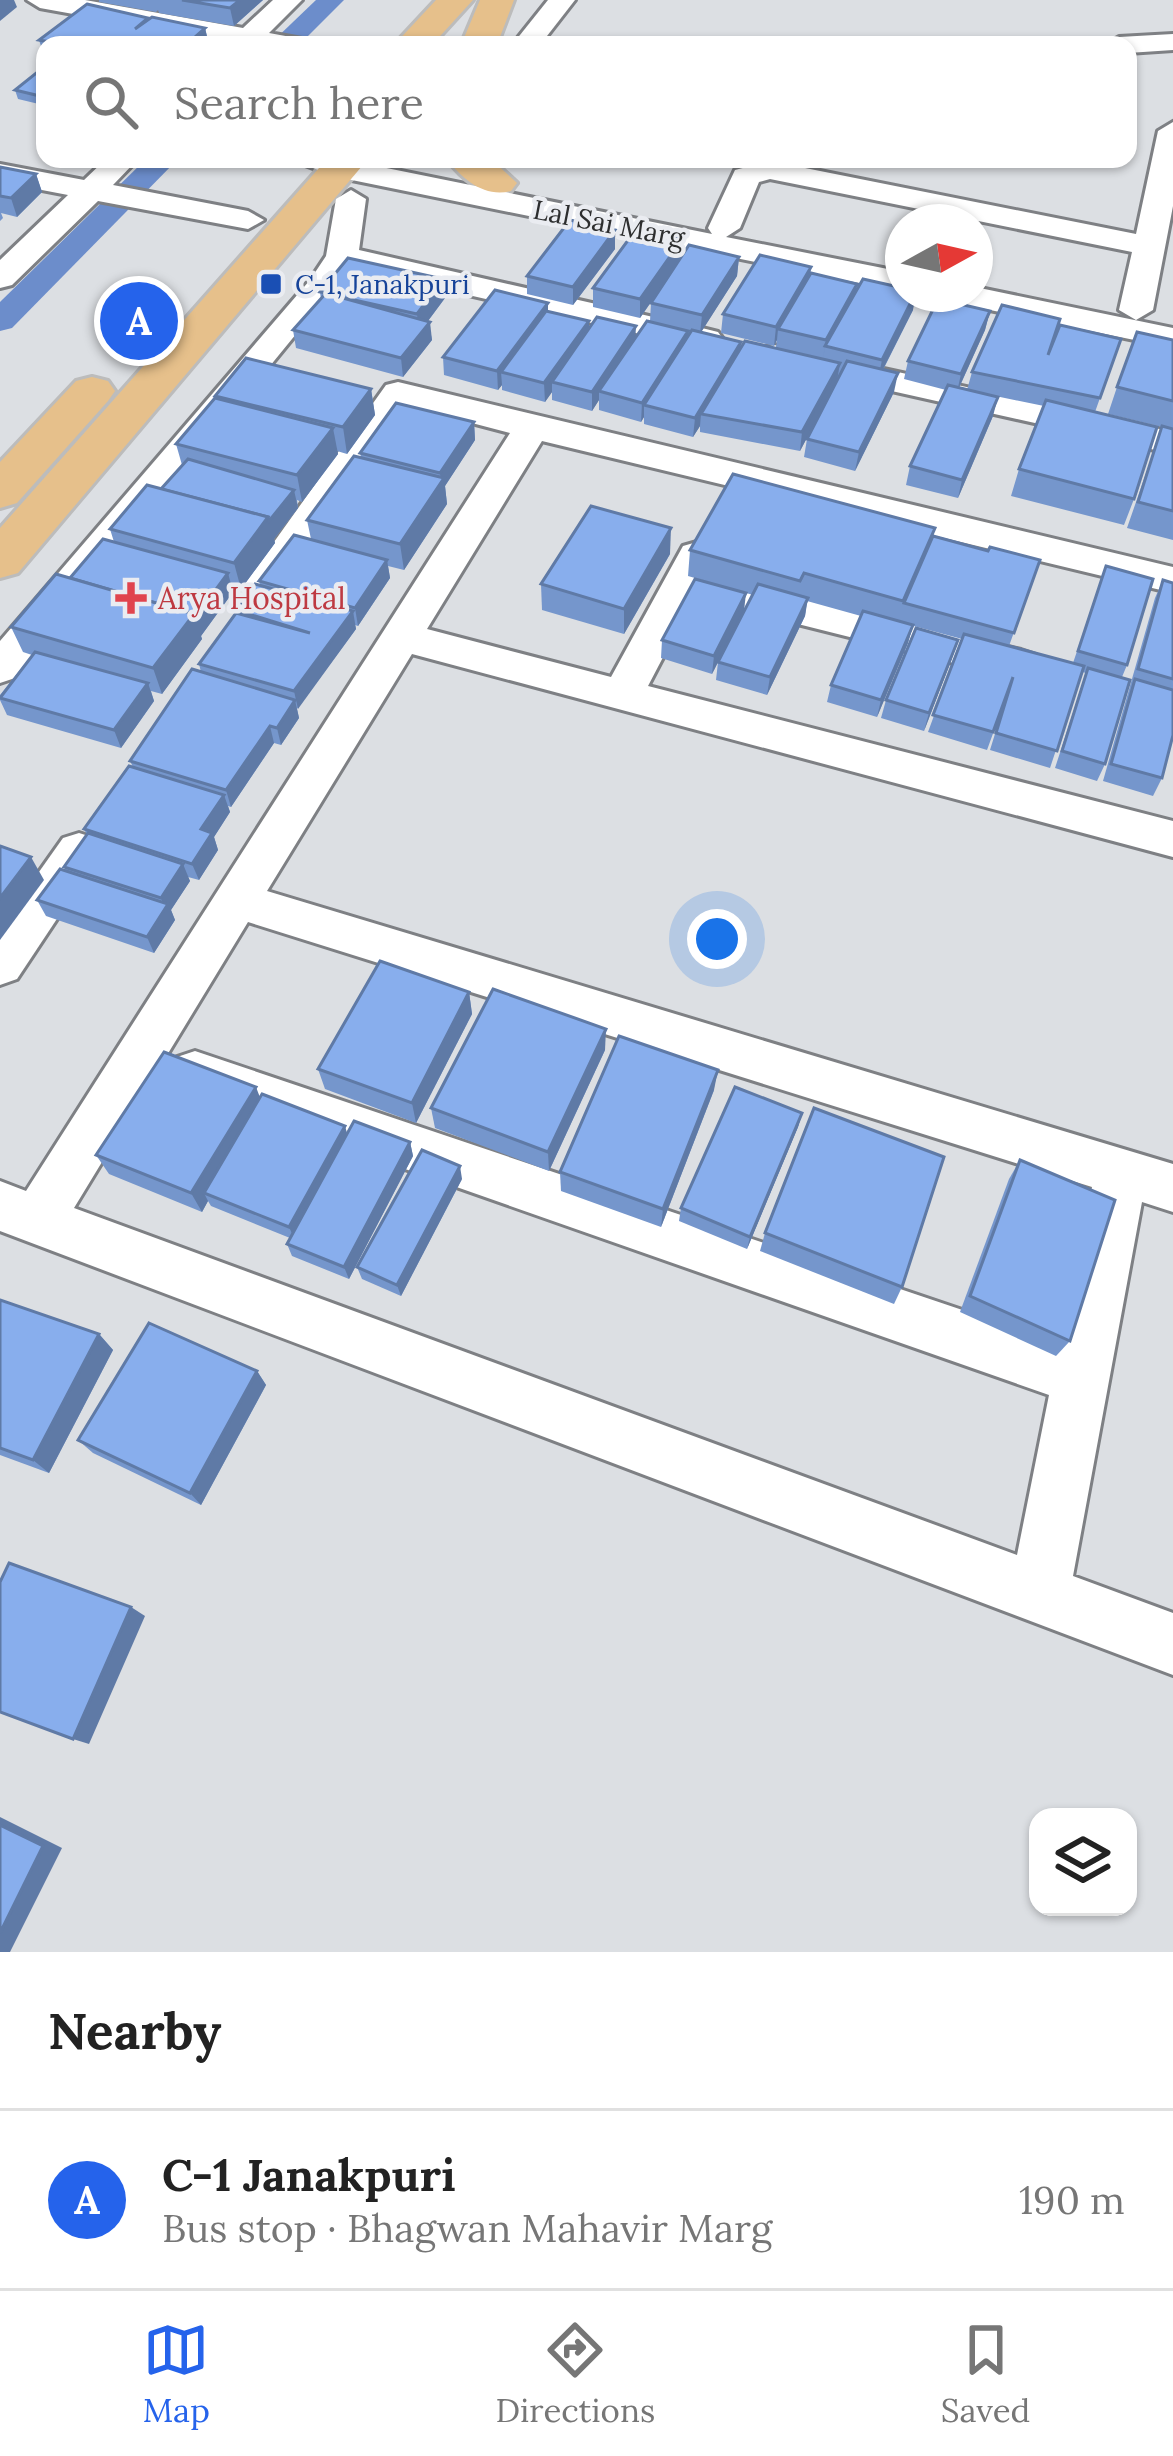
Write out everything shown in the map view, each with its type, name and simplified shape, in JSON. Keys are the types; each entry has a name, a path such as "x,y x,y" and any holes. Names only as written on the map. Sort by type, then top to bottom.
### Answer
{"main road":[{"path":"421,36 455,0"},
{"path":"461,36 495,0"},
{"path":"482,36 495,0"},
{"path":"0,491 269,222 338,168"},
{"path":"0,561 269,222"}],"street":[{"path":"40,0 229,36"},
{"path":"265,36 289,0"},
{"path":"533,36 562,0"},
{"path":"1137,40 1169,31"},
{"path":"1136,310 1158,236 1173,131"},
{"path":"0,278 99,193 117,168"},
{"path":"0,668 322,286 342,256 339,168"},
{"name":"Lal Sai Marg","path":"351,168 476,178 885,260"},
{"path":"724,228 746,176 770,170 1158,236"},
{"path":"0,172 269,222"},
{"name":"Lal Sai Marg","path":"476,178 885,278"},
{"path":"342,256 1173,443"},
{"path":"993,282 1173,318"},
{"path":"993,301 1173,338"},
{"path":"239,622 398,393 1173,580"},
{"path":"532,427 140,1054 18,1213 1173,1644"},
{"path":"622,695 738,476"},
{"path":"682,581 1067,677"},
{"path":"401,637 1173,839"},
{"path":"0,964 106,812"},
{"path":"236,901 1147,1180 1082,1378 1039,1596"},
{"path":"140,1054 1082,1378"}],"building":[{"path":"182,0 240,0 230,8"},
{"path":"87,4 148,18 135,29 152,17 205,28 196,36 44,36"},
{"path":"36,73 36,95 15,90"},
{"path":"0,167 36,174 11,198 0,196"},
{"path":"570,220 615,230 573,287 527,276"},
{"path":"637,228 683,238 640,299 593,288"},
{"path":"689,245 739,257 702,315 651,303"},
{"path":"760,255 811,267 776,327 723,314"},
{"path":"348,258 443,279 417,314 332,295 430,322 401,358 293,330 326,293 320,292"},
{"path":"811,273 857,284 826,340 778,329"},
{"path":"863,279 885,284 885,312 906,312 882,360 825,346"},
{"path":"495,290 548,303 497,371 443,357"},
{"path":"1002,305 1060,319 1048,355 1060,325 1121,339 1100,398 972,372"},
{"path":"546,311 589,321 544,383 501,372"},
{"path":"932,312 990,312 961,374 908,361"},
{"path":"597,317 636,326 592,392 552,382"},
{"path":"647,321 688,331 642,403 599,391"},
{"path":"692,330 741,342 695,418 644,405"},
{"path":"1137,332 1173,340 1173,401 1117,387"},
{"path":"745,341 840,363 802,432 701,414"},
{"path":"246,358 371,389 343,427 215,396"},
{"path":"847,361 898,373 859,452 807,439"},
{"path":"948,385 998,397 962,480 910,466"},
{"path":"215,398 333,428 297,475 176,444"},
{"path":"1046,400 1157,427 1134,499 1019,469"},
{"path":"396,403 474,422 440,473 360,453"},
{"path":"1162,426 1173,429 1173,511 1138,502"},
{"path":"354,456 444,478 400,544 307,520"},
{"path":"188,459 294,490 269,521 161,489"},
{"path":"733,474 935,528 903,601 804,573 800,581 690,550"},
{"path":"147,485 268,517 234,563 110,529"},
{"path":"591,506 671,528 624,609 541,584"},
{"path":"294,535 387,560 355,608 259,581"},
{"path":"933,536 1040,560 1014,633 904,603"},
{"path":"103,539 228,573 195,618 70,578"},
{"path":"1106,566 1153,579 1127,665 1078,651"},
{"path":"56,574 194,614 153,668 11,627"},
{"path":"695,579 746,593 714,656 662,640"},
{"path":"1163,580 1173,583 1173,679 1138,669"},
{"path":"255,584 353,611 294,691 199,664 236,613 310,633 236,610"},
{"path":"758,584 808,598 770,677 718,662"},
{"path":"863,611 913,625 881,700 831,685"},
{"path":"916,628 958,640 929,713 886,700"},
{"path":"964,634 1084,666 1057,751 996,733 1013,677 993,732 933,715"},
{"path":"35,652 148,683 114,730 0,698"},
{"path":"1088,668 1130,680 1105,764 1062,751"},
{"path":"192,669 295,700 277,728 270,726 226,790 130,761"},
{"path":"1135,679 1173,690 1173,735 1162,778 1111,764"},
{"path":"129,766 224,795 201,829 212,833 192,864 84,829"},
{"path":"88,833 183,864 161,898 64,867"},
{"path":"0,846 31,857 0,898"},
{"path":"60,869 168,904 147,937 37,900"},
{"path":"380,961 469,992 412,1103 318,1069"},
{"path":"493,989 606,1029 548,1152 431,1108"},
{"path":"619,1036 718,1070 663,1209 560,1172"},
{"path":"164,1052 256,1087 191,1193 96,1155"},
{"path":"735,1087 802,1113 750,1237 681,1208"},
{"path":"262,1094 345,1126 289,1227 204,1193"},
{"path":"814,1108 944,1157 902,1287 765,1233"},
{"path":"354,1121 410,1142 344,1267 287,1244"},
{"path":"422,1150 460,1166 397,1285 357,1267"},
{"path":"1020,1160 1115,1200 1070,1341 970,1296"},
{"path":"0,1300 99,1334 33,1460 0,1448"},
{"path":"149,1323 257,1371 190,1493 78,1440"},
{"path":"9,1563 131,1607 73,1739 0,1712 0,1582"},
{"path":"0,1825 43,1846 0,1933"}],"waterway":[{"path":"293,36 331,0"},
{"path":"0,321 154,168"}],"place":[{"name":"C-1, Janakpuri","path":"271,284"},
{"name":"C-1 Janakpuri","path":"139,321"},
{"name":"Arya Hospital","path":"131,598"}]}
